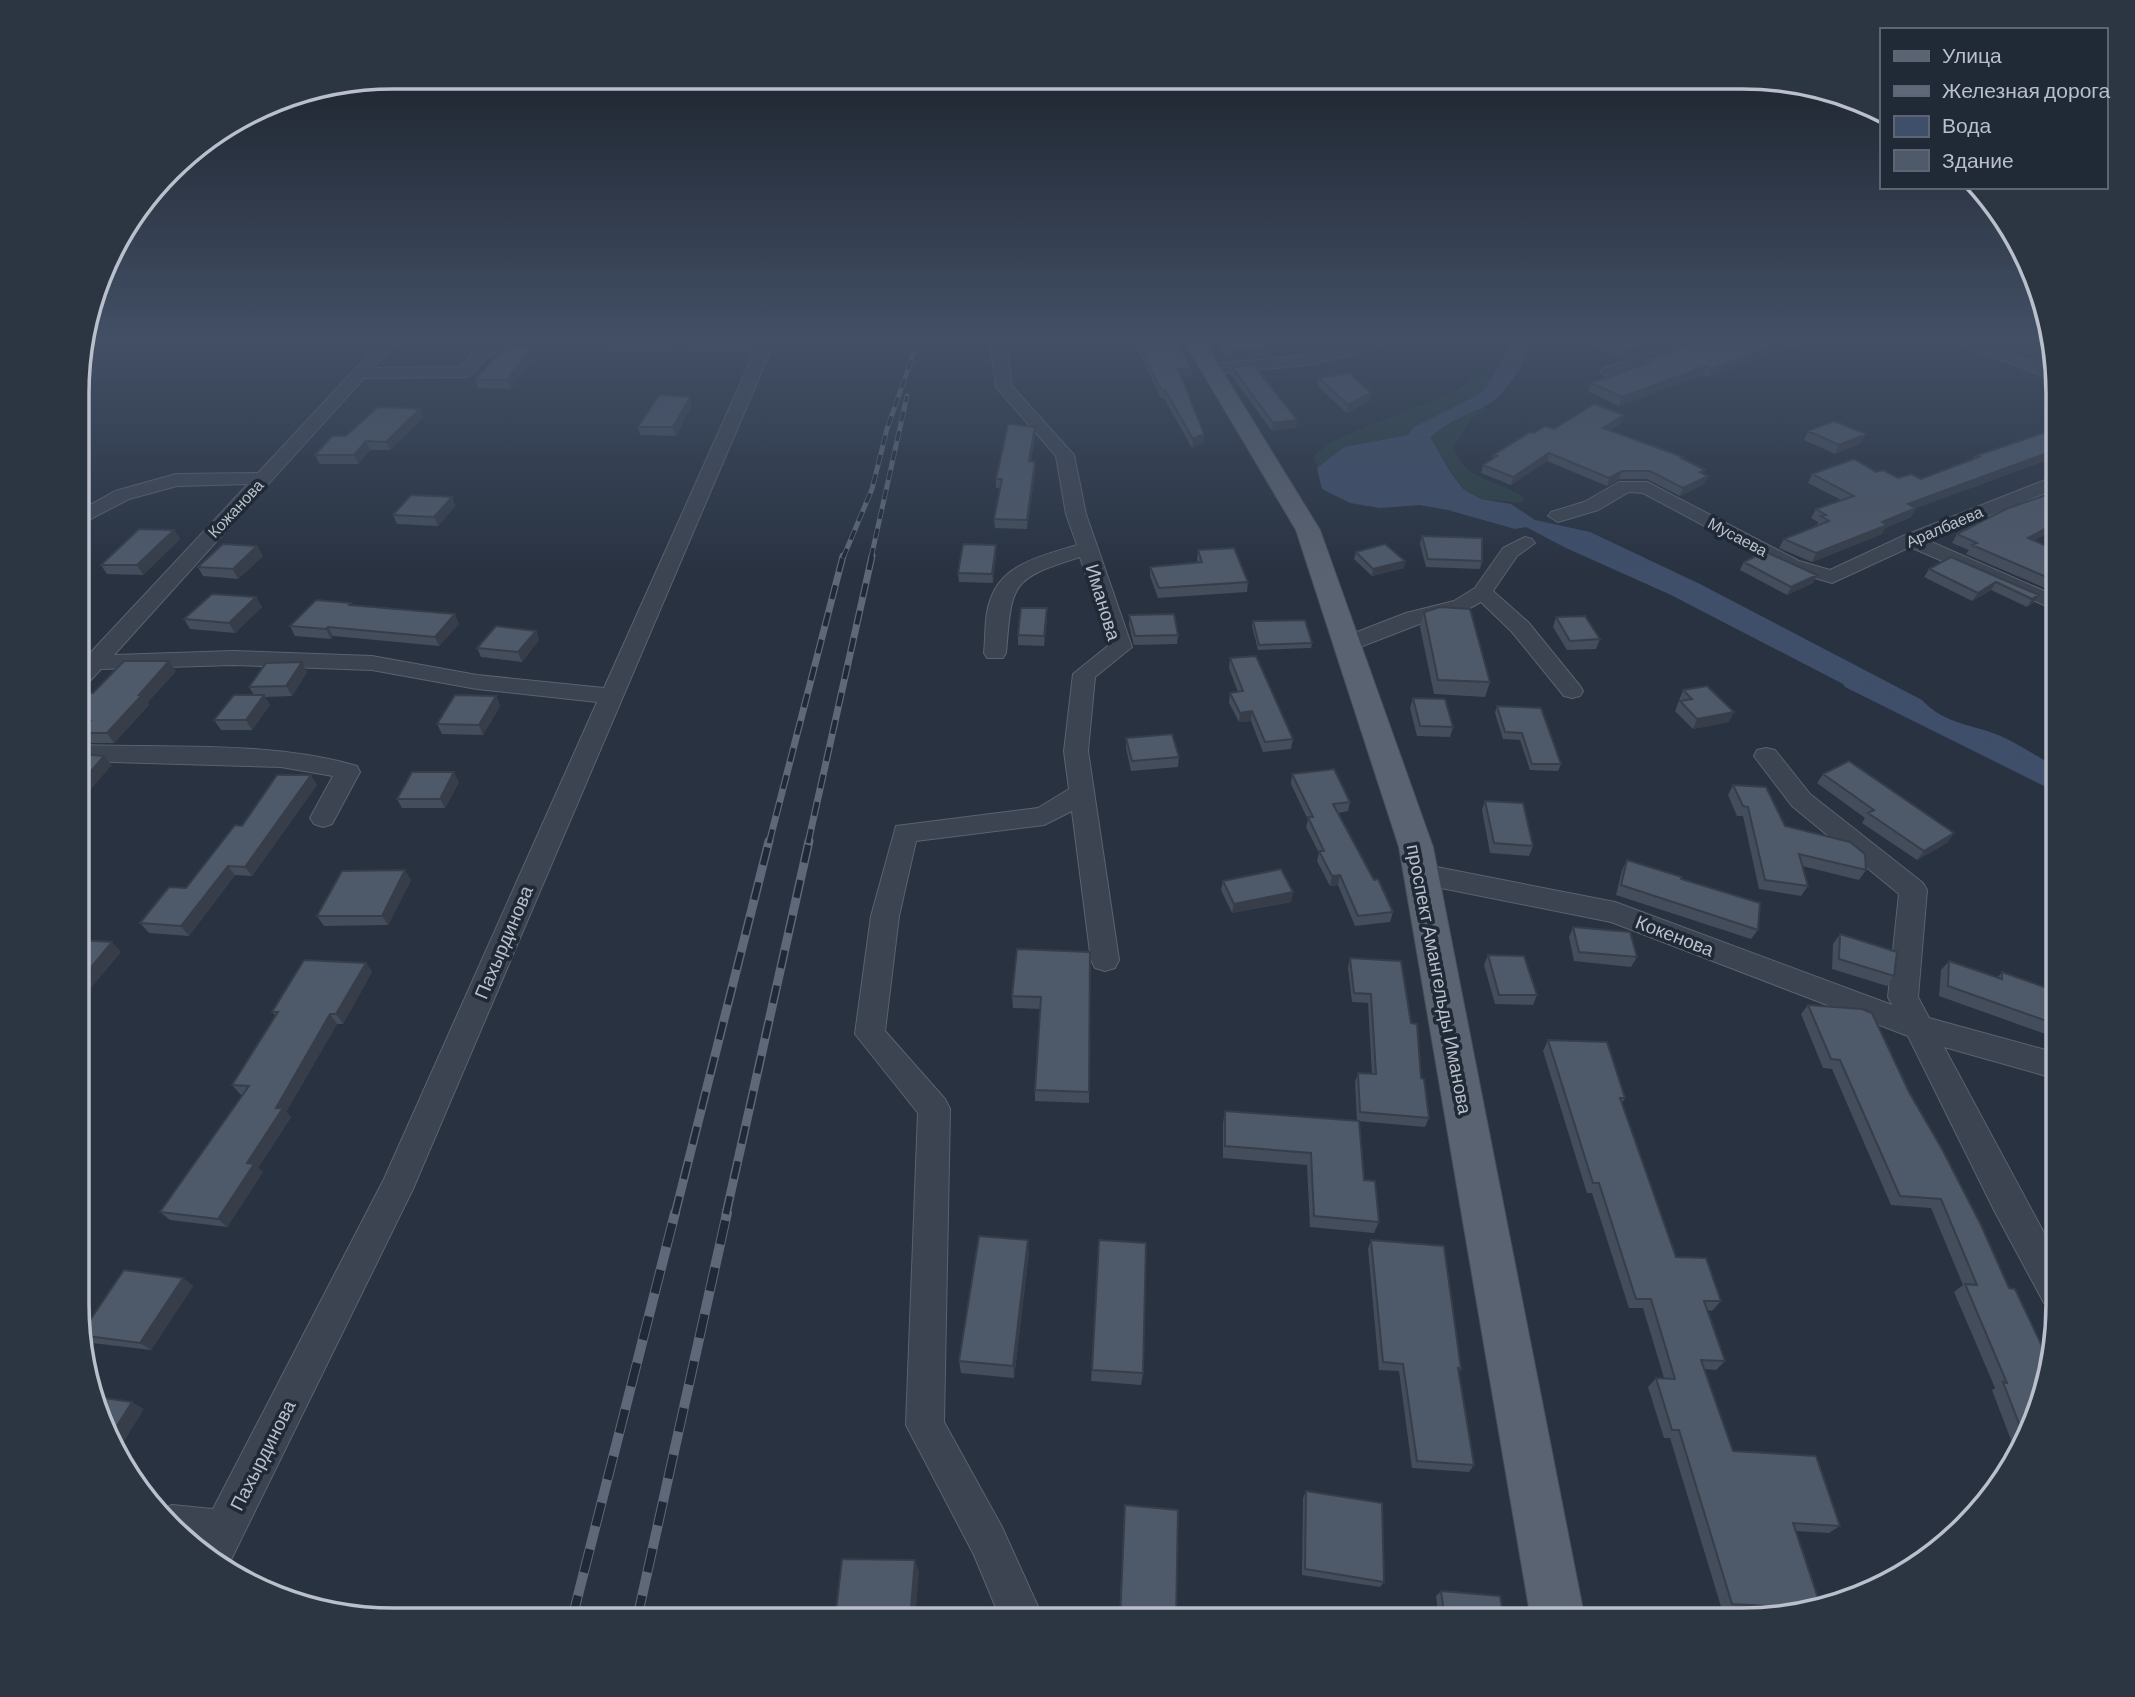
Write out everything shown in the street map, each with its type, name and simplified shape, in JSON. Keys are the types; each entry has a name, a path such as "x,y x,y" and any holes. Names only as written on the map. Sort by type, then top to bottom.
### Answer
{"main road":[{"name":"проспект Амангельды Иманова","path":"1240,417 1308,530 1416,847 1556,1608"}],"street":[{"name":"Кожанова","path":"89,668 319,417"},
{"name":"Пахырдинова","path":"197,1536 217,1544 396,1189 733,417"},
{"name":"Иманова","path":"1031,417 1065,455 1076,514 1121,646 1084,674 1076,751 1105,960"},
{"path":"89,513 122,495 176,480 264,478"},
{"name":"Мусаева","path":"1558,516 1591,506 1626,486 1647,488 1792,565 1832,577"},
{"name":"Аралбаева","path":"1832,577 1910,540 2046,486"},
{"path":"1910,540 2046,600"},
{"path":"1347,644 1414,618 1461,605 1482,592 1510,552 1525,543"},
{"path":"995,653 1001,597 1009,584 1023,572 1087,548"},
{"path":"1482,592 1520,628 1572,691"},
{"path":"89,670 233,658 372,663 477,682 610,696"},
{"path":"89,753 281,758 348,772 323,818"},
{"path":"1766,755 1801,800 1913,890 1903,997 2007,1201 2046,1271"},
{"path":"1018,1608 988,1541 925,1425 934,1109 870,1034 885,916 905,833 1044,816 1082,793"},
{"name":"Кокенова","path":"1421,874 1615,912 1920,1028 2046,1063"}],"green space":[{"path":"1389,417 1440,417 1409,435 1344,447 1317,468 1314,455 1333,441"},
{"path":"1462,417 1473,417 1453,448 1474,474 1517,493 1524,498 1522,503 1481,499 1464,490 1429,437"}],"water":[{"path":"1434,417 1461,417 1430,437 1464,490 1481,499 1511,504 1535,520 1590,532 1700,584 1922,700 1941,715 1994,733 2018,745 2046,761 2046,777 1974,738 1896,702 1843,684 1671,595 1526,527 1515,529 1420,505 1380,508 1350,503 1322,489 1317,468 1344,447 1409,435 1412,428"}],"building":[{"path":"367,417 412,417 386,442 366,441 354,455 315,455 332,436 346,436"},
{"path":"644,417 679,417 673,427 638,427"},
{"path":"1181,417 1197,417 1204,434 1193,439"},
{"path":"1269,417 1295,417 1297,420 1273,423"},
{"path":"1573,417 1620,417 1603,428 1683,457 1681,458 1705,470 1700,472 1708,476 1683,488 1650,471 1622,471 1609,478 1549,453 1513,477 1483,465 1497,456 1493,455 1530,432 1534,433 1545,426 1554,429"},
{"path":"1834,421 1866,434 1839,445 1808,431"},
{"path":"1008,424 1035,427 1029,461 1035,462 1027,520 994,519 1002,479 996,479"},
{"path":"2046,432 2046,453 1908,504 1916,508 1882,522 1887,525 1816,553 1784,539 1829,521 1821,516 1826,515 1816,509 1854,496 1812,474 1854,459 1876,472 1883,470 1898,478 1911,474 1921,479 1979,457 1975,456"},
{"path":"411,495 452,497 434,517 393,515"},
{"path":"2046,495 2046,528 2028,538 2046,546 2046,577 1972,545 1977,543 1957,534 2006,509"},
{"path":"139,529 174,530 137,565 101,565"},
{"path":"1422,536 1482,538 1482,561 1428,559"},
{"path":"223,544 257,546 233,569 198,567"},
{"path":"963,544 996,545 992,574 958,573"},
{"path":"1385,544 1405,561 1373,569 1356,552"},
{"path":"1234,548 1248,582 1159,588 1150,567 1202,562 1198,550"},
{"path":"1759,549 1817,575 1791,587 1744,562 1764,552"},
{"path":"1951,557 2039,595 2032,599 1996,582 1978,593 1929,569"},
{"path":"212,594 256,597 229,623 184,619"},
{"path":"316,600 455,614 435,637 290,626"},
{"path":"1440,607 1470,609 1490,682 1438,680 1424,612"},
{"path":"1021,608 1047,608 1044,636 1018,635"},
{"path":"1174,614 1178,635 1135,636 1129,615"},
{"path":"1585,616 1600,639 1570,641 1556,617"},
{"path":"1305,620 1312,643 1259,645 1253,621"},
{"path":"496,626 536,631 518,652 477,648"},
{"path":"1256,656 1293,739 1265,742 1252,711 1240,713 1230,693 1243,691 1230,658"},
{"path":"124,661 169,661 107,733 89,733 89,693 93,693"},
{"path":"302,662 286,686 249,687 266,663"},
{"path":"1707,686 1734,712 1697,719 1680,701 1692,699 1683,690"},
{"path":"234,695 264,695 246,720 214,720"},
{"path":"455,695 496,696 479,725 437,724"},
{"path":"1413,698 1445,699 1453,727 1420,726"},
{"path":"1497,706 1541,708 1561,764 1532,764 1522,733 1505,732"},
{"path":"1172,734 1179,757 1132,761 1126,738"},
{"path":"89,755 104,756 89,773"},
{"path":"1849,761 1954,833 1924,851 1868,813 1874,810 1823,774"},
{"path":"1334,769 1350,802 1333,804 1374,880 1378,879 1393,912 1358,916 1340,875 1332,876 1319,851 1324,851 1308,817 1313,817 1292,774"},
{"path":"412,772 454,772 440,799 397,799"},
{"path":"277,775 311,775 245,867 228,866 181,926 140,923 169,887 186,888 235,825 242,826"},
{"path":"1733,785 1766,787 1785,826 1850,842 1865,854 1866,870 1799,854 1808,886 1765,880 1748,807 1743,806"},
{"path":"1485,801 1523,803 1533,846 1494,843"},
{"path":"1627,860 1760,903 1758,930 1621,885"},
{"path":"1281,869 1293,892 1234,904 1223,881"},
{"path":"405,870 382,916 317,916 342,871"},
{"path":"1573,927 1630,932 1637,957 1579,952"},
{"path":"1840,934 1897,952 1894,976 1839,959"},
{"path":"89,941 112,942 89,970"},
{"path":"1017,949 1090,952 1089,1092 1035,1090 1041,997 1012,996"},
{"path":"1488,955 1524,956 1537,995 1499,995"},
{"path":"1350,958 1401,961 1411,1023 1417,1024 1421,1078 1424,1079 1429,1118 1360,1112 1358,1073 1376,1074 1371,994 1354,993"},
{"path":"304,960 366,963 336,1014 330,1014 276,1108 283,1108 247,1163 254,1164 218,1219 160,1212 249,1086 232,1085 278,1012 272,1012"},
{"path":"1949,961 2002,979 2002,972 2046,988 2046,1021 1948,986"},
{"path":"1808,1005 1862,1009 1872,1013 1909,1092 1942,1149 1981,1225 2009,1288 2015,1289 2042,1347 2030,1402 2020,1426 2003,1382 2007,1383 1965,1284 1977,1285 1941,1199 1900,1196 1840,1060 1831,1059"},
{"path":"1548,1040 1607,1042 1625,1098 1620,1098 1676,1257 1706,1258 1721,1301 1704,1301 1725,1361 1701,1360 1733,1451 1816,1456 1840,1526 1793,1523 1818,1598 1770,1606 1732,1604 1679,1430 1672,1430 1656,1378 1675,1379 1651,1299 1636,1299 1599,1183 1593,1183"},
{"path":"1225,1111 1359,1121 1364,1180 1375,1181 1379,1222 1314,1216 1311,1153 1225,1146"},
{"path":"979,1236 1028,1240 1013,1366 959,1361"},
{"path":"1099,1240 1146,1243 1143,1373 1092,1370"},
{"path":"1371,1240 1444,1246 1461,1369 1458,1368 1474,1465 1417,1461 1403,1364 1383,1362"},
{"path":"124,1270 183,1278 140,1343 91,1336 90,1320"},
{"path":"104,1398 132,1402 116,1428"},
{"path":"1306,1491 1382,1503 1384,1582 1305,1569"},
{"path":"1125,1505 1178,1510 1176,1608 1121,1608"},
{"path":"842,1559 915,1560 911,1608 836,1608"},
{"path":"1441,1591 1500,1596 1502,1608 1443,1608"}],"waterway":[{"path":"1853,682 2046,779"}],"railway":[{"path":"843,558 872,489 891,417"},
{"path":"871,558 902,417"},
{"path":"769,843 843,556"},
{"path":"808,843 872,556"},
{"path":"675,1214 769,841"},
{"path":"726,1214 809,841"},
{"path":"575,1608 675,1213"},
{"path":"639,1608 727,1213"}]}
